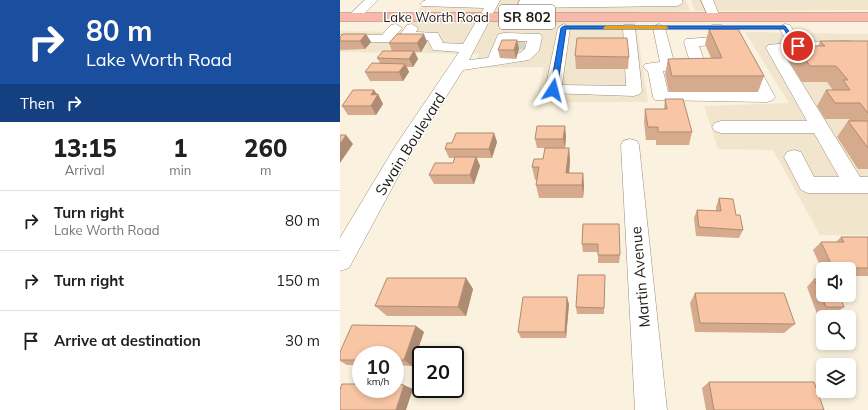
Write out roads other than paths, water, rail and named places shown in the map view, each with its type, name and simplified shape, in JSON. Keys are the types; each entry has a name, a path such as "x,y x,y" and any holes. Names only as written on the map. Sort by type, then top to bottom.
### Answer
{"main road":[{"name":"Lake Worth Road","path":"341,28 354,17 368,17 483,23 626,22 727,35"},
{"path":"727,35 736,22 826,20 831,17 868,17"},
{"name":"Lake Worth Road","path":"396,28 483,23 516,43 564,28 626,22 659,28 727,35 785,28 868,28"}],"street":[{"path":"354,17 372,0"},
{"path":"368,17 385,0"},
{"path":"526,0 524,4 622,2 677,3 676,0"},
{"path":"659,28 661,97 767,97 727,35 707,0"},
{"path":"426,4 493,2"},
{"name":"Swain Boulevard","path":"340,260 403,150 465,55 493,2"},
{"path":"564,28 553,90 634,91 634,73 622,2"},
{"path":"341,28 386,39 396,28"},
{"path":"412,28 406,36 433,36 438,47 465,55 516,43"},
{"path":"785,28 798,46"},
{"path":"634,73 646,67 699,66 690,42 727,35"},
{"path":"861,185 819,127 773,48 865,45"},
{"path":"720,128 819,127"},
{"name":"Martin Avenue","path":"630,145 651,410"},
{"path":"794,157 808,185 861,185"}],"tunnel":[{"path":"512,43 525,43"}]}
